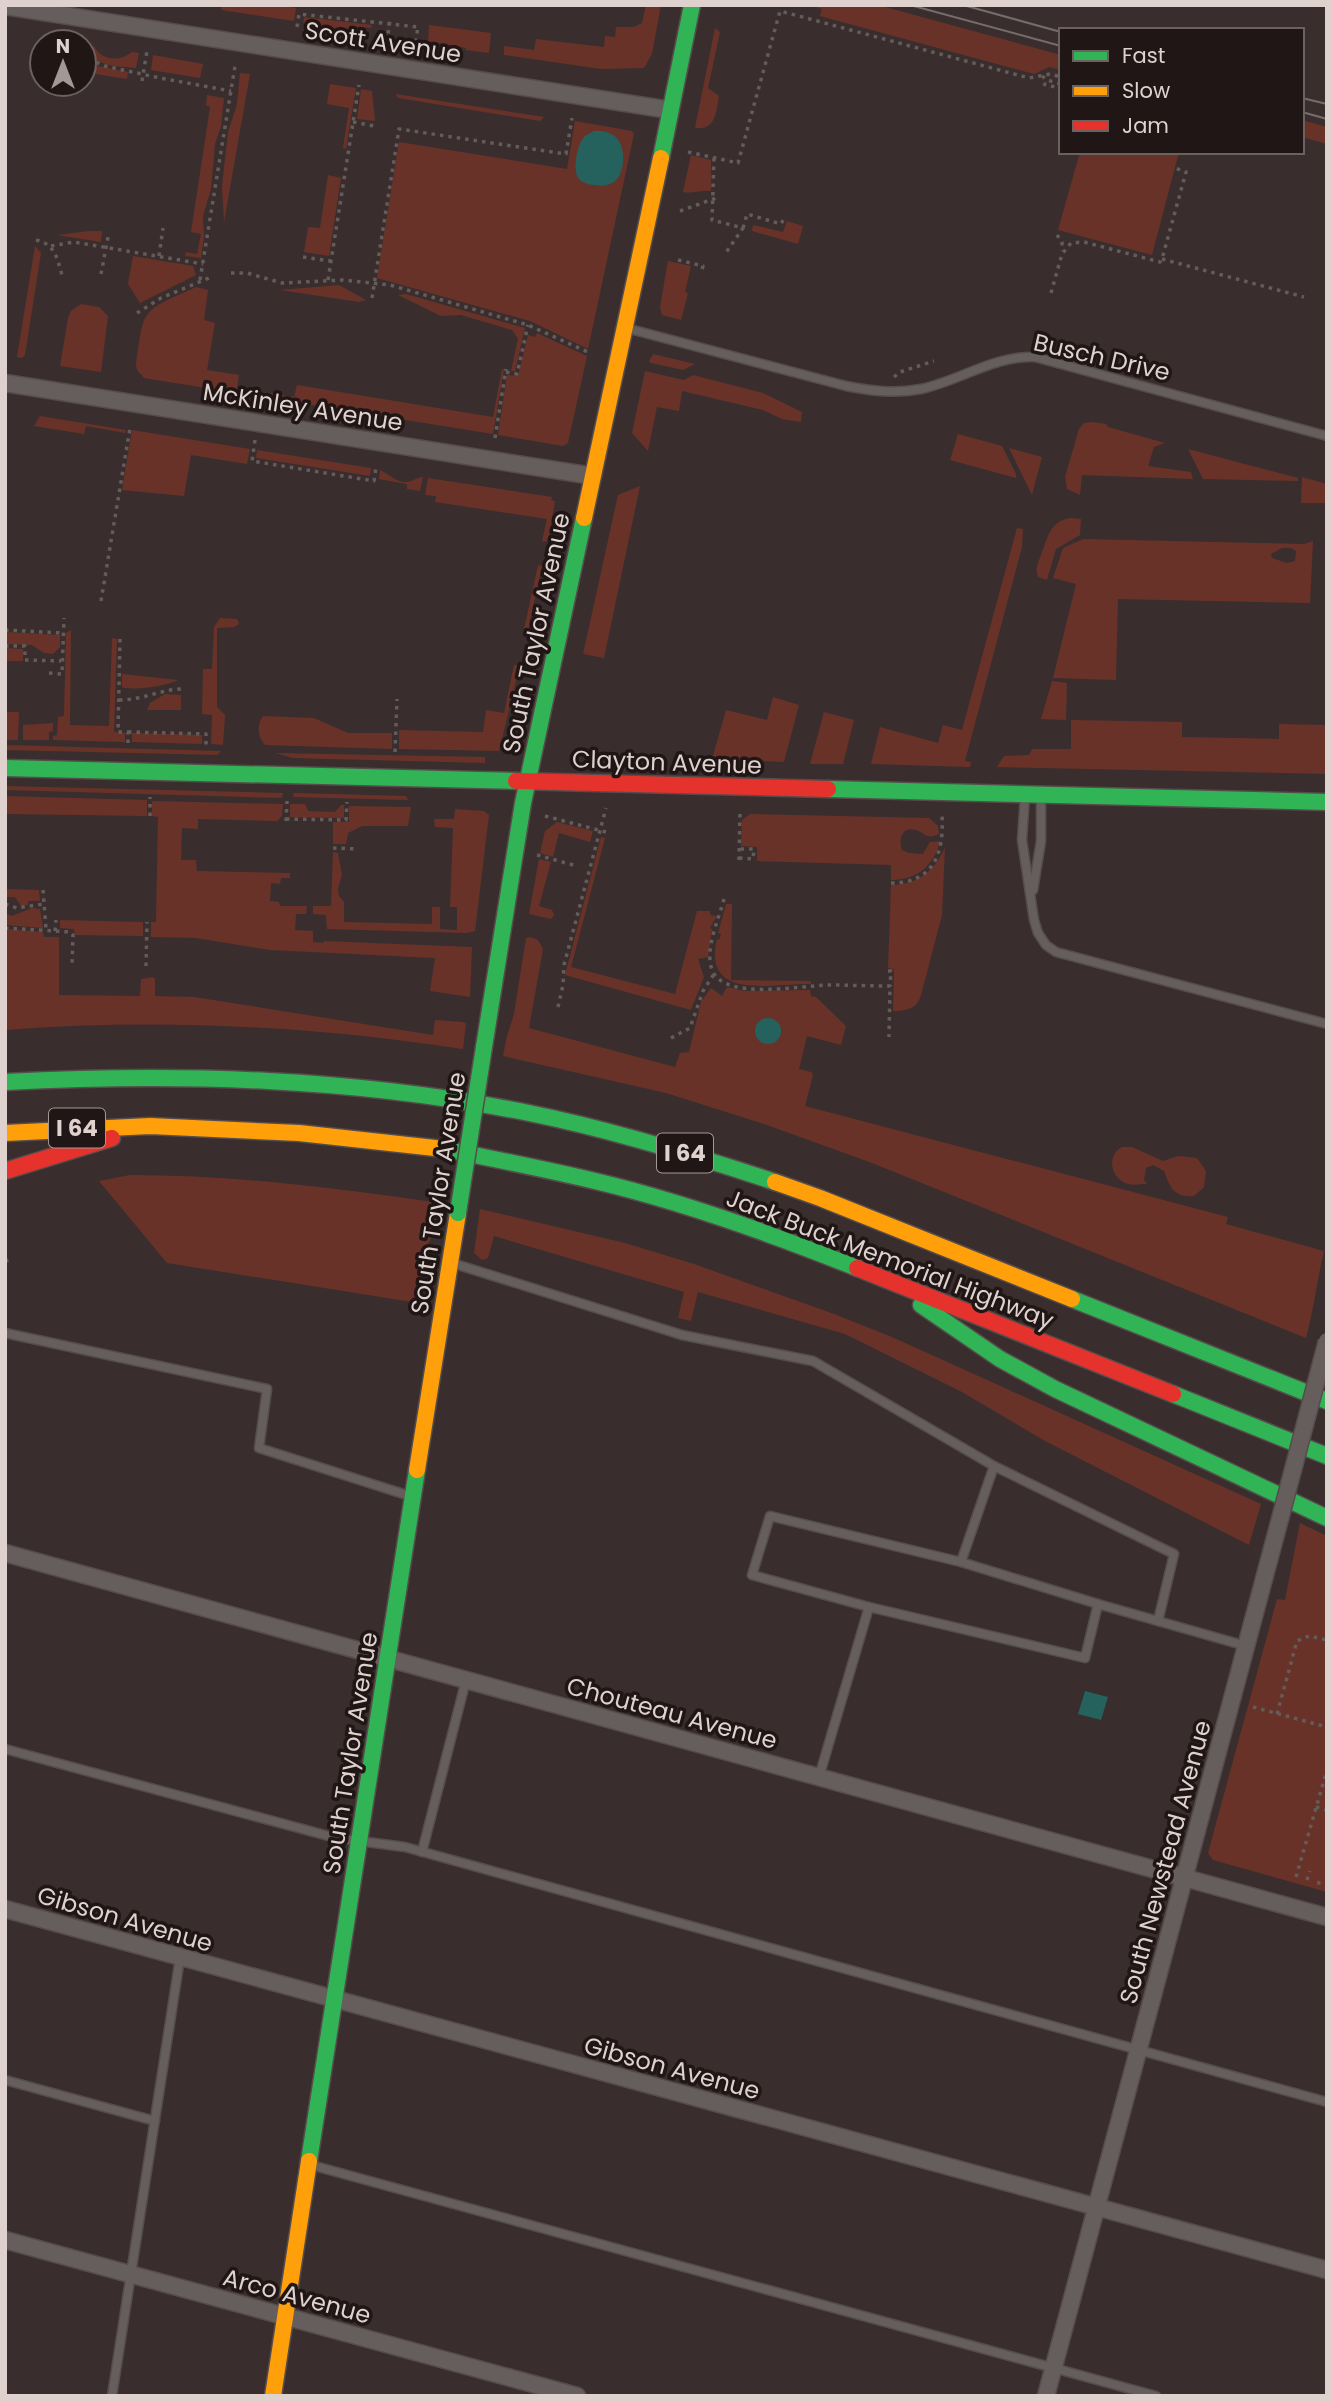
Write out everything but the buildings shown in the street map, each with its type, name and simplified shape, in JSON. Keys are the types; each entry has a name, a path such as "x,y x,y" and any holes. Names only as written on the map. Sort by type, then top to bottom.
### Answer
{"main road":[{"name":"South Taylor Avenue","path":"273,2396 527,781 692,5"},
{"name":"Clayton Avenue","path":"5,768 1327,802"},
{"name":"Jack Buck Memorial Highway","path":"5,1082 149,1076 302,1082 450,1099 603,1130 749,1173 820,1198 1327,1401"},
{"name":"Jack Buck Memorial Highway","path":"5,1133 150,1126 286,1132 444,1149 595,1181 681,1205 813,1250 1327,1456"},
{"path":"5,1171 150,1126"},
{"path":"884,1278 1000,1359 1055,1389 1327,1518"}],"street":[{"name":"Scott Avenue","path":"5,6 670,110"},
{"name":"McKinley Avenue","path":"5,383 593,476"},
{"name":"South Newstead Avenue","path":"1045,2396 1098,2206 1327,1341"},
{"name":"Chouteau Avenue","path":"5,1553 1327,1917"},
{"name":"Gibson Avenue","path":"5,1909 1327,2270"},
{"name":"Arco Avenue","path":"5,2241 577,2396"}],"lane":[{"name":"Busch Drive","path":"625,327 846,386 883,392 923,388 1013,358 1035,357 1327,436"},
{"path":"1032,900 1041,841 1033,794"},
{"path":"1033,794 1022,841 1038,933 1046,946 1056,952 1327,1024"},
{"path":"450,1263 682,1335 813,1361 995,1466 1174,1554 1158,1621"},
{"path":"5,1333 267,1389 258,1448 413,1497"},
{"path":"961,1562 995,1466"},
{"path":"1098,1604 1084,1658 869,1607 752,1575 770,1516 961,1562 1246,1646"},
{"path":"819,1777 869,1607"},
{"path":"422,1852 466,1680"},
{"path":"5,1749 336,1838 405,1847 1327,2102"},
{"path":"112,2396 180,1958"},
{"path":"5,2080 155,2121"},
{"path":"309,2164 1156,2396"}],"path":[{"path":"688,152 738,163 780,11 1029,78 1050,74 1059,76"},
{"path":"297,27 299,14 390,22 418,27 415,46"},
{"path":"387,41 390,22"},
{"path":"142,81 147,51"},
{"path":"98,63 230,91"},
{"path":"200,280 235,66"},
{"path":"1042,76 1059,85"},
{"path":"328,280 359,85"},
{"path":"1044,86 1059,86"},
{"path":"372,298 398,129 566,154 572,118"},
{"path":"353,122 374,126"},
{"path":"714,158 712,220 743,228"},
{"path":"1162,259 1186,172 1175,168"},
{"path":"680,212 719,197"},
{"path":"725,254 743,228 747,214 781,224 783,220"},
{"path":"159,256 163,228"},
{"path":"1062,254 1058,236 1160,262 1162,259 1304,297"},
{"path":"101,274 108,237"},
{"path":"36,240 51,246 55,251 62,275"},
{"path":"51,246 66,242 203,264"},
{"path":"1051,293 1062,254 1066,246 1076,242"},
{"path":"182,260 183,252"},
{"path":"303,257 331,261"},
{"path":"678,260 703,266 701,274"},
{"path":"230,273 247,273 282,283 328,280 374,282 528,325 590,353"},
{"path":"137,313 161,298 209,278"},
{"path":"495,438 506,371 517,374 528,325"},
{"path":"892,378 900,372 934,361"},
{"path":"101,601 130,428"},
{"path":"254,442 252,461 374,481 376,467"},
{"path":"49,673 62,674 64,618"},
{"path":"5,630 63,633"},
{"path":"120,639 118,732 206,734 206,747"},
{"path":"5,646 25,646 25,660 62,661"},
{"path":"118,700 144,698 162,691 181,689"},
{"path":"395,752 397,699"},
{"path":"128,732 128,745"},
{"path":"150,797 150,817"},
{"path":"286,801 286,820 346,820 347,802"},
{"path":"558,1007 564,985 564,965 606,808"},
{"path":"739,849 754,849 753,859 739,859 739,849 740,812"},
{"path":"891,883 912,879 935,862 941,848 942,816"},
{"path":"545,817 606,832"},
{"path":"333,848 358,849"},
{"path":"537,855 577,866"},
{"path":"43,890 46,930"},
{"path":"724,899 711,949 711,966 719,981 742,988 890,986"},
{"path":"5,904 17,908 44,904"},
{"path":"55,931 56,920"},
{"path":"146,966 147,922"},
{"path":"5,928 72,933 72,965"},
{"path":"888,971 891,971 889,1037"},
{"path":"671,1038 690,1028 698,1001 714,974"},
{"path":"1278,1714 1297,1641 1309,1636 1327,1640"},
{"path":"1253,1707 1327,1727"},
{"path":"1296,1877 1301,1852 1327,1770"},
{"path":"1316,1807 1327,1810"},
{"path":"1307,1881 1310,1871"},
{"path":"1317,1883 1327,1882"}],"shaded area":[{"path":"222,5 277,5 296,8 294,21 221,10"},
{"path":"646,5 661,5 652,54 644,68 601,69 504,55 504,46 534,50 536,39 604,47 605,36 615,37 616,27 634,27 642,23"},
{"path":"878,5 1059,54 1059,70 1049,67 1034,74 820,16 822,9 816,7"},
{"path":"304,17 372,25 371,28 356,27 355,32 303,23"},
{"path":"429,25 491,33 489,53 428,41"},
{"path":"715,28 720,32 708,88 719,96 717,108 714,119 707,127 695,128"},
{"path":"98,52 111,58 132,52 139,53 136,68 113,66 99,61"},
{"path":"153,55 203,64 200,78 151,70"},
{"path":"98,66 128,72 127,79 98,74"},
{"path":"240,73 250,74 224,222 222,186 228,132 237,104"},
{"path":"330,84 356,88 346,149 343,148 349,108 327,104"},
{"path":"361,89 372,91 375,121 357,119"},
{"path":"396,94 544,117 540,121 398,98"},
{"path":"207,95 224,98 221,126 215,144 211,189 203,216 201,258 185,256 186,252 197,254 201,234 191,232 210,107 206,105"},
{"path":"575,121 632,131 634,134 588,349 530,321 377,278 399,142 567,169"},
{"path":"1304,121 1327,127 1327,144 1304,138"},
{"path":"1079,154 1178,154 1152,255 1058,230"},
{"path":"691,155 711,160 711,191 683,192"},
{"path":"328,175 341,178 329,256 304,252 308,227 320,228"},
{"path":"787,221 803,226 798,244 752,231 753,225 783,232"},
{"path":"102,231 101,242 57,235"},
{"path":"35,246 41,253 25,355 22,358 17,357"},
{"path":"133,256 193,266 196,275 140,303 128,284"},
{"path":"668,261 691,266 681,320 662,315 660,307"},
{"path":"339,285 366,300 359,302 280,290"},
{"path":"196,287 208,290 204,320 215,323 207,370 239,375 237,388 294,397 297,385 493,417 504,369 493,434 144,378 136,365 144,321 155,307"},
{"path":"406,294 525,328 515,371 511,371 518,339 512,330 461,315 441,316 398,295"},
{"path":"81,304 99,307 108,316 101,372 60,366 68,318 71,311"},
{"path":"537,333 587,356 568,443 563,446 498,435 507,375 518,376 528,335 535,337"},
{"path":"653,354 695,364 683,370 651,363 649,361"},
{"path":"645,371 684,380 693,375 763,393 802,412 801,422 682,391 679,411 657,407 648,451 632,433"},
{"path":"40,416 126,430 125,433 86,426 84,434 34,426"},
{"path":"1093,422 1165,443 1154,447 1148,466 1191,472 1193,479 1082,475 1080,495 1067,489 1065,477 1079,429 1084,423"},
{"path":"132,430 250,449 247,464 191,455 184,496 122,490"},
{"path":"958,434 1002,446 1016,478 950,460"},
{"path":"1009,448 1042,457 1032,495"},
{"path":"1188,449 1298,478 1298,481 1203,479"},
{"path":"257,450 371,468 370,476 256,458"},
{"path":"380,470 402,482 423,477 420,491 407,489 407,484 379,479"},
{"path":"1302,477 1327,484 1327,503 1301,503"},
{"path":"428,478 552,497 551,500 555,501 548,542 542,541 547,519 435,502 436,496 425,495"},
{"path":"640,486 604,658 583,654 618,495"},
{"path":"1071,518 1081,519 1080,535 1056,549 1047,580 1038,577 1037,566 1050,531 1058,523"},
{"path":"1017,528 1023,529 1022,547 965,761 971,762 970,767 871,764 880,727 938,743 943,725 962,730"},
{"path":"1083,539 1304,544 1313,541 1310,603 1118,599 1116,680 1053,678 1076,584 1053,578 1063,548","holes":["1282,548 1296,551 1295,561 1287,563 1272,558 1271,554"]},
{"path":"538,565 542,566 527,635 523,634"},
{"path":"220,618 237,619 239,624 217,628 217,707 225,715 223,745 211,744 212,715 202,714 203,669 212,669 214,627"},
{"path":"71,630 70,725 109,726 112,638 117,639 114,732 125,733 125,742 53,740 53,736 57,735 58,717 64,716 66,633"},
{"path":"5,632 60,635 60,647 53,654 44,653 32,645 5,644"},
{"path":"5,648 23,649 23,661 5,661"},
{"path":"514,665 520,665 499,751 399,749 399,730 483,732 486,710 504,713"},
{"path":"122,674 178,680 150,687 127,688 122,687"},
{"path":"1052,681 1067,683 1066,720 1041,719"},
{"path":"165,694 181,695 181,710 147,710 150,703"},
{"path":"773,697 799,705 784,762 712,759 726,710 767,720"},
{"path":"5,712 19,712 18,740 5,740"},
{"path":"824,712 854,720 843,764 810,764"},
{"path":"263,716 314,718 348,733 392,733 392,749 265,745 259,731"},
{"path":"1071,720 1182,722 1182,737 1279,739 1279,724 1327,725 1327,774 997,767 1004,756 1029,755 1032,749 1071,749"},
{"path":"53,723 49,740 23,740 23,725"},
{"path":"132,733 202,735 202,744 132,742"},
{"path":"5,745 221,751 217,755 5,750"},
{"path":"275,753 485,757 485,763 293,758"},
{"path":"5,786 283,793 282,798 5,790"},
{"path":"293,793 406,796 408,800 294,797"},
{"path":"5,796 147,800 147,816 5,814"},
{"path":"152,801 283,804 282,816 277,821 198,819 198,829 182,828 181,860 196,860 197,871 290,873 290,878 281,878 280,884 271,883 270,901 279,902 280,906 307,906 306,914 296,914 295,930 313,931 313,942 472,947 470,997 430,991 435,958 270,950 196,938 151,937 151,922 156,922 158,817 152,816"},
{"path":"290,804 305,804 308,811 335,812 344,805 344,818 290,817"},
{"path":"349,806 411,807 408,826 362,826 348,833 346,844 333,844 333,822 349,822"},
{"path":"455,809 484,811 489,815 475,931 466,933 327,929 326,915 313,914 313,906 331,906 333,852 338,853 342,875 338,889 344,902 344,922 432,924 432,907 440,907 440,929 457,930 457,907 450,907 453,828 435,827 434,819 454,819"},
{"path":"750,814 929,818 938,826 939,834 929,836 916,830 907,830 901,838 902,850 923,854 930,842 940,841 933,858 923,870 909,877 891,880 891,865 757,861 757,847 741,846 742,820"},
{"path":"557,822 593,831 590,842 559,833 553,857 540,853 545,831"},
{"path":"601,837 605,838 571,967 675,994 697,911 710,911 710,915 717,916 710,928 708,957 698,959 704,977 691,1010 565,975"},
{"path":"945,847 942,915 921,995 917,1003 910,1008 893,1011 894,969 888,968 891,885 909,882 924,875 936,863"},
{"path":"539,859 551,862 539,906 552,910 554,915 551,919 529,914"},
{"path":"5,889 39,890 40,901 28,901 28,905 21,906 15,897 5,897"},
{"path":"726,904 732,904 731,980 811,981 811,984 744,985 730,981 720,972 715,959 717,939 719,940 721,934 718,933"},
{"path":"32,908 40,909 43,928 5,925 5,913 12,916"},
{"path":"60,920 143,922 143,936 75,935 74,929 60,928"},
{"path":"5,929 43,932 44,937 59,937 59,995 140,996 141,979 153,977 155,996 194,997 433,1035 435,1020 463,1022 466,1023 463,1049 349,1035 235,1026 120,1025 5,1030"},
{"path":"526,938 538,940 543,949 529,1028 675,1067 680,1053 689,1052 701,1002 711,988 722,996 727,987 744,991 810,990 811,996 816,997 846,1026 841,1045 807,1036 799,1069 813,1075 805,1106 1228,1217 1226,1224 1324,1251 1306,1338 872,1163 767,1125 666,1093 503,1056 514,1014"},
{"path":"1122,1147 1132,1147 1163,1161 1178,1156 1197,1158 1206,1171 1204,1187 1194,1196 1177,1193 1164,1171 1153,1165 1146,1168 1144,1180 1147,1184 1125,1183 1116,1175 1112,1165 1114,1155"},
{"path":"130,1175 284,1183 439,1203 433,1234 426,1248 418,1303 167,1263 99,1181"},
{"path":"480,1209 625,1243 694,1264 892,1337 1261,1504 1249,1545 1045,1441 962,1392 845,1334 698,1292 691,1321 678,1318 684,1292 494,1236 488,1258 482,1260 474,1253"},
{"path":"1300,1523 1327,1536 1327,1892 1213,1860 1208,1853 1277,1599 1285,1600"}],"water":[{"path":"594,131 610,133 618,139 622,149 620,174 608,185 587,184 577,175 576,158 579,146 584,137"},
{"path":"768,1018 777,1022 781,1031 777,1040 768,1044 759,1040 755,1031 759,1022"},
{"path":"1085,1691 1108,1697 1101,1720 1078,1714"}],"tram line":[{"path":"910,5 1059,45"},
{"path":"963,5 1059,31"},
{"path":"1304,98 1327,104"},
{"path":"1304,113 1327,119"}],"traffic: fast":[{"path":"661,158 692,5"},
{"path":"484,1047 523,803 584,518"},
{"path":"5,768 516,781"},
{"path":"828,789 1327,802"},
{"path":"458,1213 484,1047"},
{"path":"5,1082 203,1079 334,1085 399,1092 464,1101 591,1127 775,1182"},
{"path":"444,1149 628,1189 760,1231 857,1268"},
{"path":"1072,1299 1327,1401"},
{"path":"921,1305 1000,1359 1055,1389 1327,1518"},
{"path":"1173,1394 1327,1456"},
{"path":"309,2161 417,1470"}],"traffic: slow":[{"path":"584,518 661,158"},
{"path":"5,1133 150,1126 299,1133 444,1149"},
{"path":"775,1182 1072,1299"},
{"path":"417,1470 458,1213"},
{"path":"273,2396 309,2161"}],"traffic: jam":[{"path":"516,781 828,789"},
{"path":"5,1171 112,1138"},
{"path":"857,1268 1173,1394"}]}
